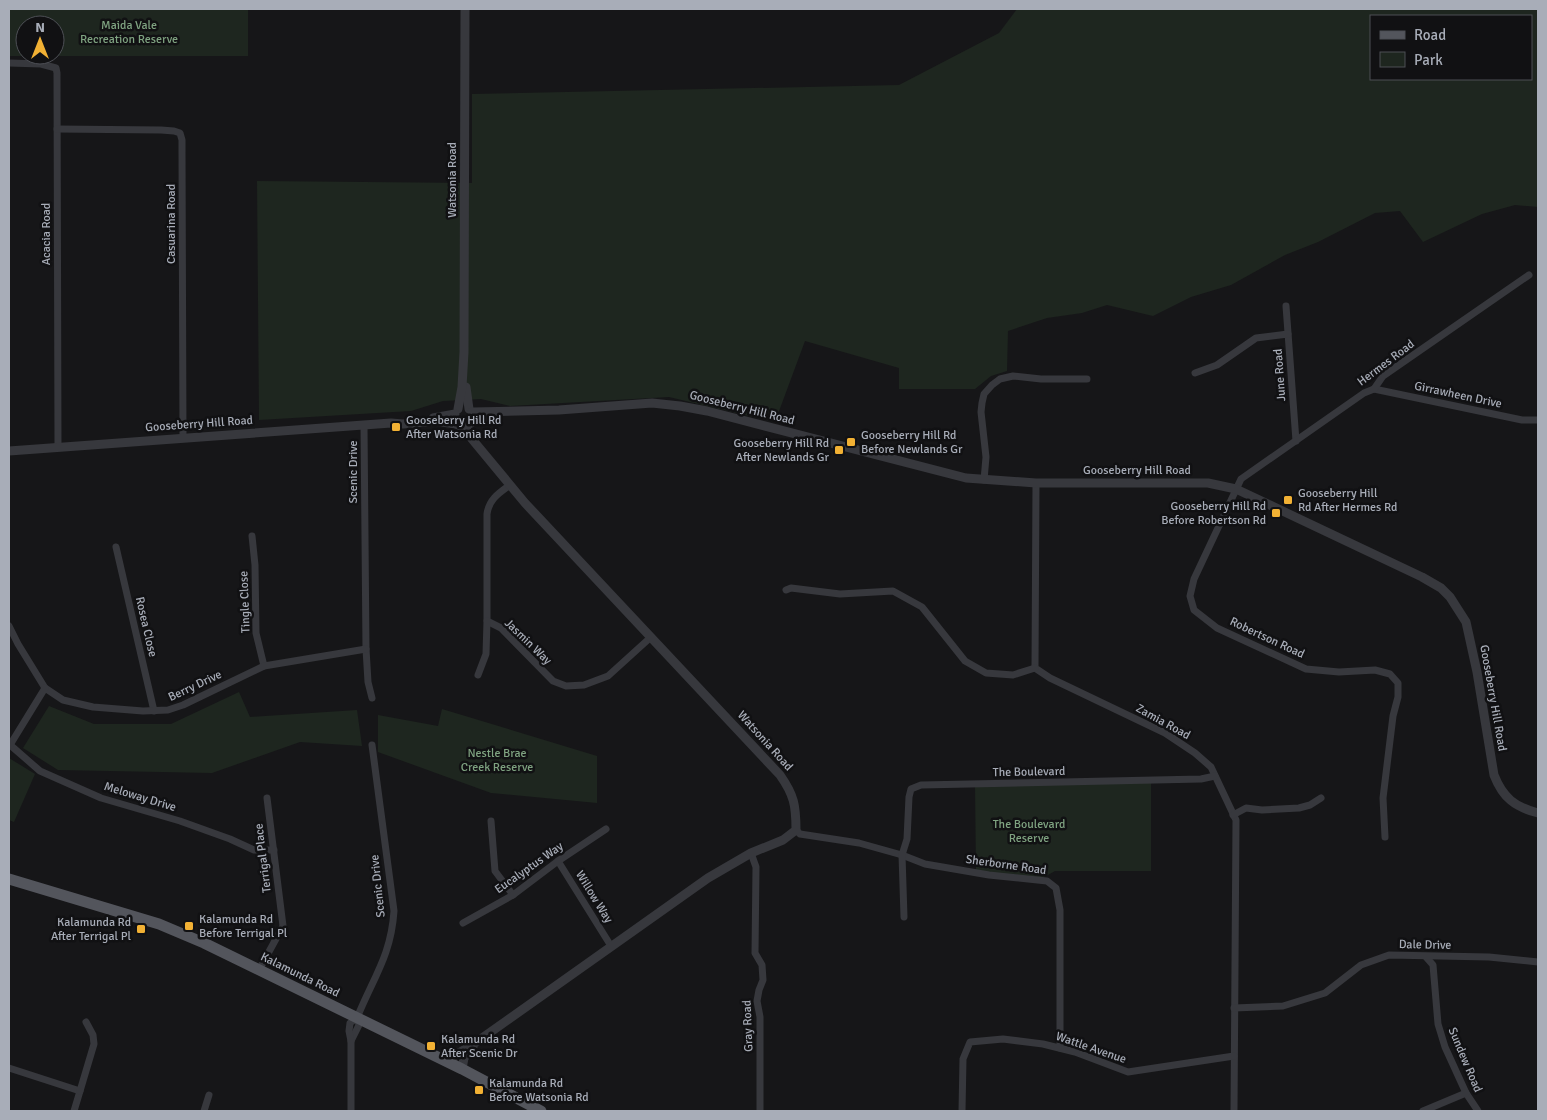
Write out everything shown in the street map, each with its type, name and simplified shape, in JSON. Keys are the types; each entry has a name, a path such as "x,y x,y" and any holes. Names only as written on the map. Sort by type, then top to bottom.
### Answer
{"main road":[{"name":"Kalamunda Road","path":"9,879 158,924 204,943 462,1069 541,1111"}],"street":[{"name":"Watsonia Road","path":"457,412 462,387 464,352 465,9"},
{"name":"Acacia Road","path":"9,63 41,64 56,68 58,447"},
{"name":"Casuarina Road","path":"57,129 161,130 180,133 182,140 182,438"},
{"name":"Hermes Road","path":"1236,489 1245,475 1364,393 1374,389 1383,376 1529,275"},
{"name":"June Road","path":"1286,306 1296,441"},
{"path":"1195,373 1217,365 1256,338 1288,334"},
{"name":"Watsonia Road","path":"464,352 467,367 466,393 471,410"},
{"path":"984,480 986,457 981,412 984,394 992,384 1000,379 1013,376 1041,379 1087,379"},
{"name":"Girrawheen Drive","path":"1374,389 1522,420 1538,420"},
{"name":"Gooseberry Hill Road","path":"471,410 559,410 652,403 689,407 952,475 984,480 1208,483 1236,489 1422,577 1441,588 1450,597 1458,608 1469,632 1494,775 1501,790 1512,802 1519,807 1538,813"},
{"path":"473,422 470,426 459,426 454,419 457,412 464,407 471,410 474,416 474,442"},
{"name":"Gooseberry Hill Road","path":"473,422 488,418 531,415 559,410"},
{"name":"Gooseberry Hill Road","path":"391,423 402,419 430,418 457,412"},
{"name":"Gooseberry Hill Road","path":"9,451 391,423 403,424 435,421 459,426"},
{"name":"Scenic Drive","path":"364,425 366,649 368,682 372,698"},
{"name":"Watsonia Road","path":"459,426 525,503 780,775 790,789 796,808 796,830"},
{"path":"786,590 792,588 840,594 893,591 922,607 965,661 986,673 1014,675 1035,668 1036,482"},
{"name":"Jasmin Way","path":"510,484 497,494 489,504 487,514 487,621 501,628 553,681 566,686 584,685 608,676 651,637"},
{"name":"Robertson Road","path":"1236,489 1194,579 1190,596 1194,610 1217,628 1306,669 1339,672 1375,670 1390,674 1398,683 1398,697 1393,716 1383,798 1385,837"},
{"name":"Tingle Close","path":"252,536 255,565 256,633 264,666"},
{"name":"Rosea Close","path":"116,548 154,711"},
{"path":"478,675 486,654 487,621"},
{"name":"Berry Drive","path":"9,626 45,688 63,700 93,707 154,711 168,710 183,705 264,666 366,649"},
{"name":"Zamia Road","path":"1035,668 1050,678 1165,733 1200,758 1211,767 1236,820 1234,1111"},
{"path":"9,745 45,688"},
{"name":"Meloway Drive","path":"9,745 40,771 101,798 180,821 254,850 274,850"},
{"name":"Scenic Drive","path":"351,1111 351,1041 359,1025 357,1018 387,952 394,911 372,745"},
{"name":"The Boulevard","path":"902,855 907,839 911,789 921,785 1201,779 1215,776"},
{"name":"Terrigal Place","path":"259,970 283,926 268,798"},
{"path":"1233,815 1246,808 1262,810 1298,808 1310,805 1321,798"},
{"path":"492,821 495,871 513,895"},
{"name":"Eucalyptus Way","path":"463,922 513,895 606,828"},
{"path":"446,1062 478,1042 708,878 751,854 783,840 796,830"},
{"name":"Sherborne Road","path":"796,830 800,834 810,837 859,843 934,865 989,875 1047,881 1056,888 1060,910 1060,1048"},
{"name":"Gray Road","path":"751,854 756,867 755,953 762,965 763,980 757,1002 760,1017 760,1111"},
{"path":"902,855 904,917"},
{"name":"Willow Way","path":"558,861 611,946"},
{"name":"Dale Drive","path":"1234,1008 1284,1006 1326,993 1361,965 1390,955 1489,957 1538,962"},
{"name":"Sundew Road","path":"1426,957 1433,965 1438,1024 1443,1040 1466,1093 1478,1111"},
{"path":"74,1111 94,1044 93,1035 86,1022"},
{"name":"Wattle Avenue","path":"962,1111 963,1059 970,1042 1002,1039 1043,1044 1075,1052 1128,1072 1234,1056"},
{"path":"462,1069 464,1058 478,1042"},
{"path":"9,1068 80,1091"},
{"path":"1423,1111 1466,1093"},
{"path":"204,1111 209,1095"}],"green space":[{"name":"Maida Vale Recreation Reserve","path":"9,9 248,9 248,56 65,56 65,15 15,15 15,56 9,56"},
{"path":"1017,9 1538,9 1538,207 1515,205 1482,214 1423,242 1400,211 1375,213 1318,242 1285,255 1231,285 1191,297 1153,316 1107,305 1082,313 1047,318 1008,331 1007,371 991,376 975,389 899,389 899,368 805,341 775,422 669,397 510,406 481,399 443,401 411,411 259,420 257,181 472,183 472,94 899,85 999,33"},
{"path":"239,692 250,717 357,710 362,746 300,742 212,773 58,770 23,748 49,706 94,724 171,724"},
{"name":"Nestle Brae Creek Reserve","path":"442,709 597,756 597,803 491,793 378,752 378,715 438,726"},
{"path":"9,758 35,774 14,822 9,820"},
{"name":"The Boulevard Reserve","path":"1151,780 1151,871 1055,871 1039,880 976,873 975,784"}],"place":[{"name":"Gooseberry Hill Rd After Watsonia Rd","path":"396,427"},
{"name":"Gooseberry Hill Rd Before Newlands Gr","path":"851,442"},
{"name":"Gooseberry Hill Rd After Newlands Gr","path":"839,450"},
{"name":"Gooseberry Hill Rd After Hermes Rd","path":"1288,500"},
{"name":"Gooseberry Hill Rd Before Robertson Rd","path":"1276,513"},
{"name":"Kalamunda Rd Before Terrigal Pl","path":"189,926"},
{"name":"Kalamunda Rd After Terrigal Pl","path":"141,929"},
{"name":"Kalamunda Rd After Scenic Dr","path":"431,1046"},
{"name":"Kalamunda Rd Before Watsonia Rd","path":"479,1090"}]}
